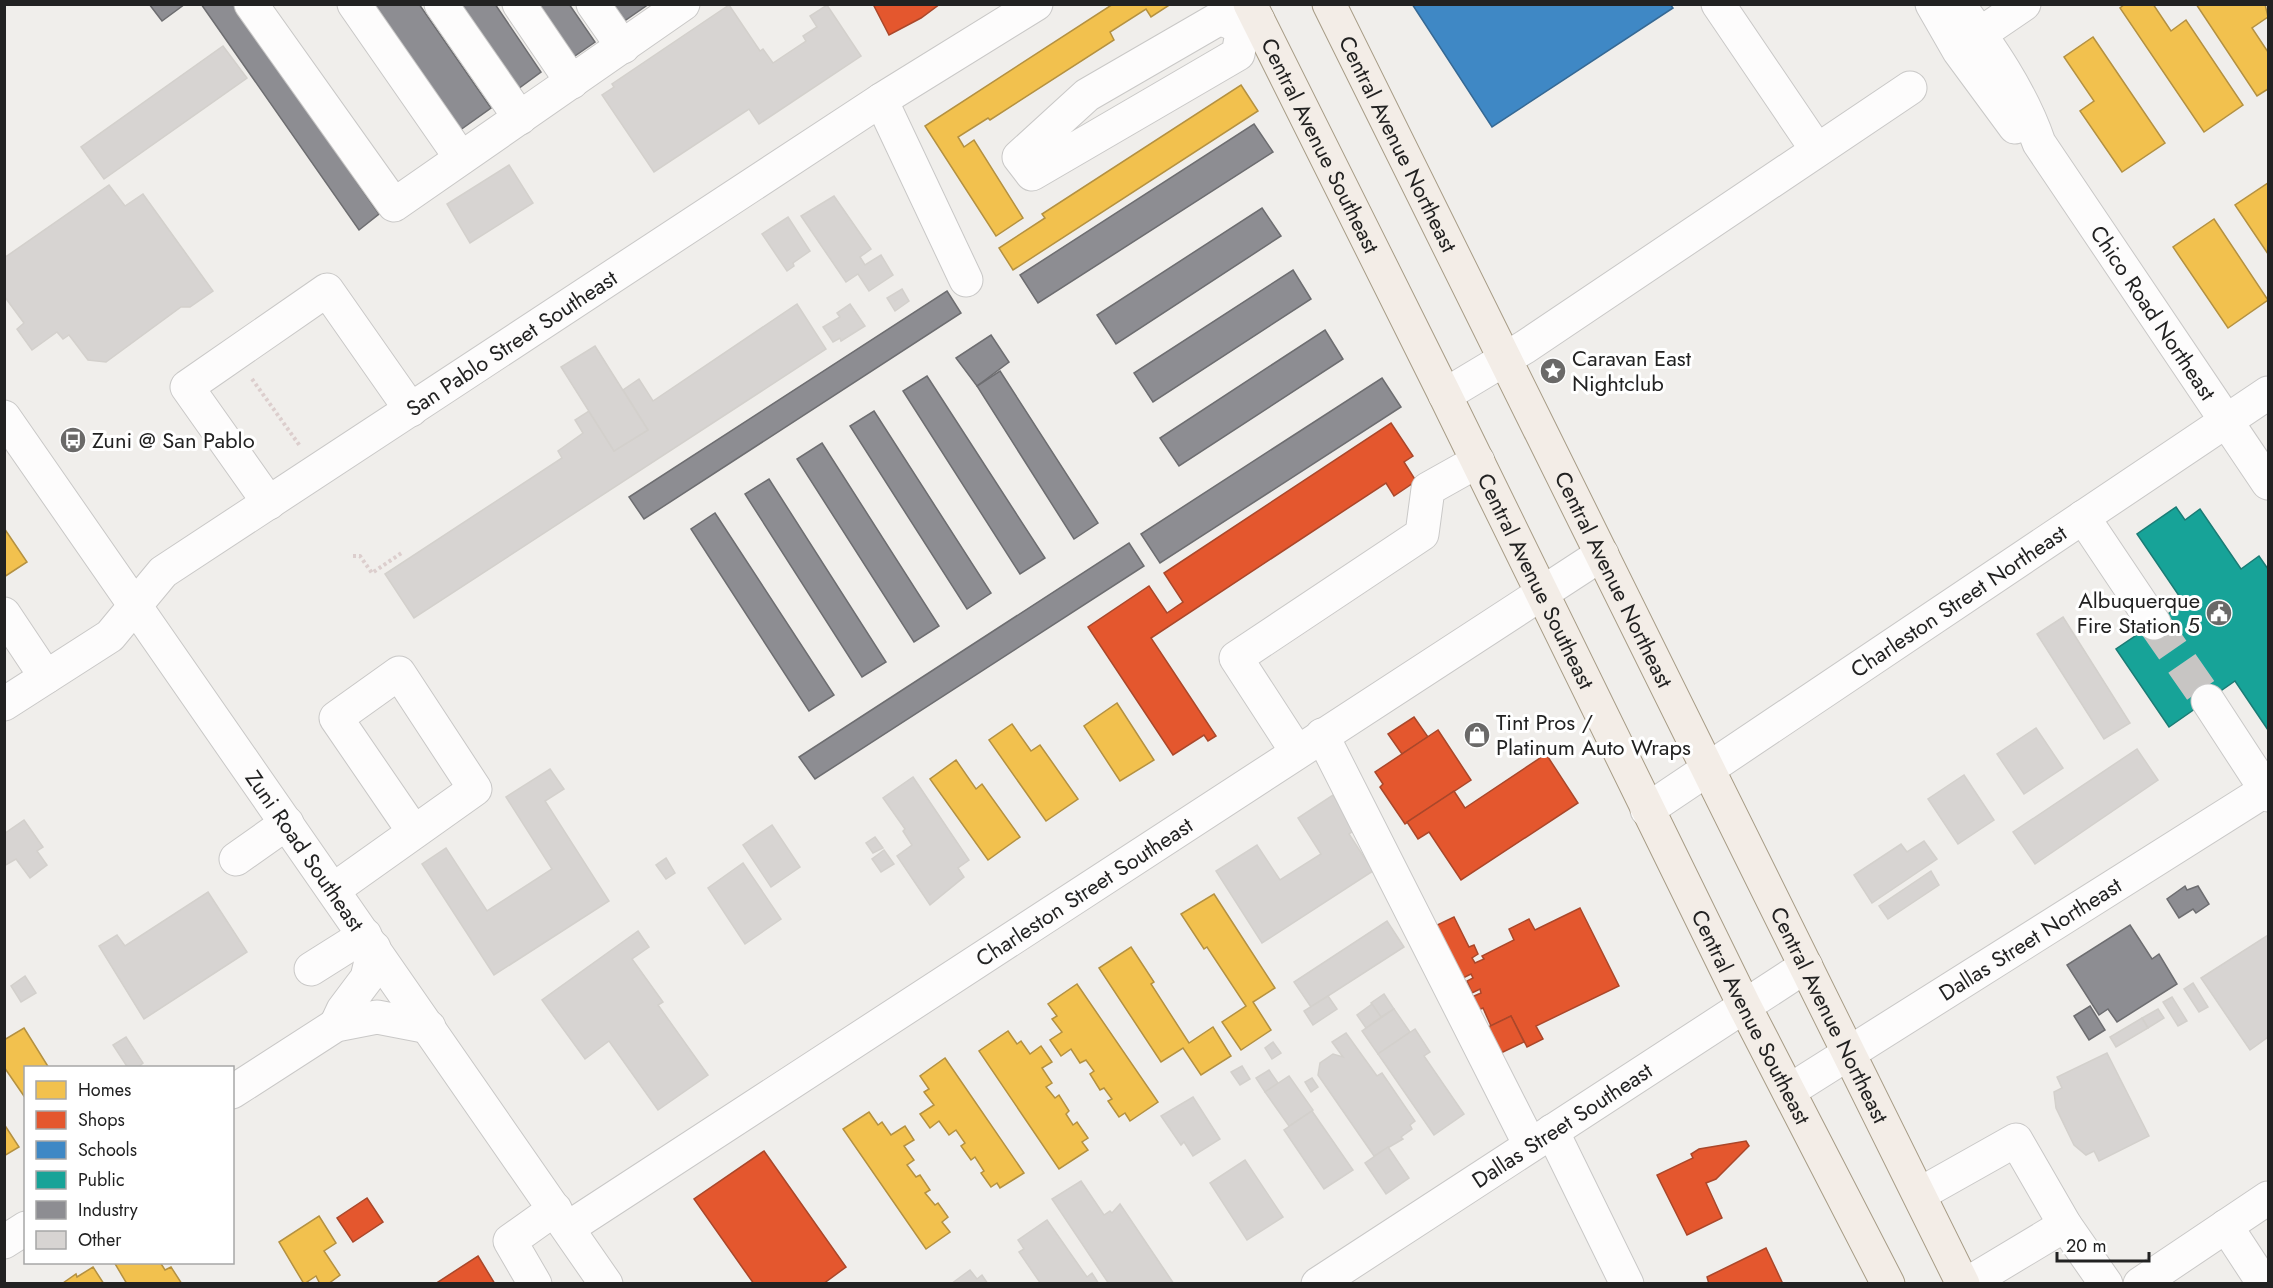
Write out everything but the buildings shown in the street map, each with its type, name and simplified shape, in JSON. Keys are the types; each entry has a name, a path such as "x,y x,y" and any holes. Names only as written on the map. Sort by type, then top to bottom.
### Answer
{"main road":[{"name":"Central Avenue Northeast","path":"1329,4 1965,1284"},
{"name":"Central Avenue Southeast","path":"1250,17 1445,395 1744,1005 1888,1284"}],"street":[{"path":"250,4 394,205 623,47 676,7"},
{"path":"354,4 461,158"},
{"path":"441,4 520,117"},
{"path":"519,4 572,82"},
{"path":"593,4 623,47"},
{"name":"San Pablo Street Southeast","path":"4,704 110,636 163,572 881,100 1036,4"},
{"path":"1718,4 1817,150"},
{"name":"Chico Road Northeast","path":"1932,4 1959,51 2012,125 2039,143"},
{"name":"Chico Road Northeast","path":"1958,4 1980,34 2029,114 2039,143 2228,420 2268,483"},
{"path":"1980,34 2024,4"},
{"path":"1250,17 1238,54 1215,68 1032,174 1019,157 1087,95 1220,18 1250,17"},
{"path":"1194,33 1215,68"},
{"path":"1445,395 1505,359 1910,88"},
{"path":"881,100 966,280"},
{"path":"269,503 187,387 327,290 411,410"},
{"name":"Charleston Street Northeast","path":"1647,810 2268,393"},
{"name":"Zuni Road Southeast","path":"4,417 606,1284"},
{"path":"1478,461 1428,489 1422,534 1236,658 1309,743 1627,1284"},
{"path":"2083,518 2154,623"},
{"name":"Charleston Street Southeast","path":"535,1284 510,1241 561,1218 1602,554"},
{"path":"4,614 46,677"},
{"path":"333,890 475,789 399,673 336,718 414,832"},
{"path":"2208,701 2267,793"},
{"name":"Dallas Street Northeast","path":"1788,1091 2267,793"},
{"path":"236,859 287,824"},
{"path":"311,969 369,941 367,978 343,1010 336,1025"},
{"name":"Dallas Street Southeast","path":"1318,1284 1806,966"},
{"path":"234,1091 336,1025 377,1017 429,1028"},
{"path":"1920,1194 2016,1140 2065,1225 2106,1284"},
{"path":"2141,1283 2268,1198"},
{"path":"1965,1284 2065,1225"},
{"path":"2226,1226 2264,1284"},
{"path":"4,1242 24,1229"}],"path":[{"path":"250,377 301,448"},
{"path":"353,556 360,556 372,573 403,552"}],"tunnel":[{"path":"2154,623 2208,701"}],"place":[{"name":"Caravan East Nightclub","path":"1553,371"},
{"name":"Zuni @ San Pablo","path":"73,440"},
{"name":"Albuquerque Fire Station 5","path":"2219,613"},
{"name":"Tint Pros / Platinum Auto Wraps","path":"1477,735"}]}
